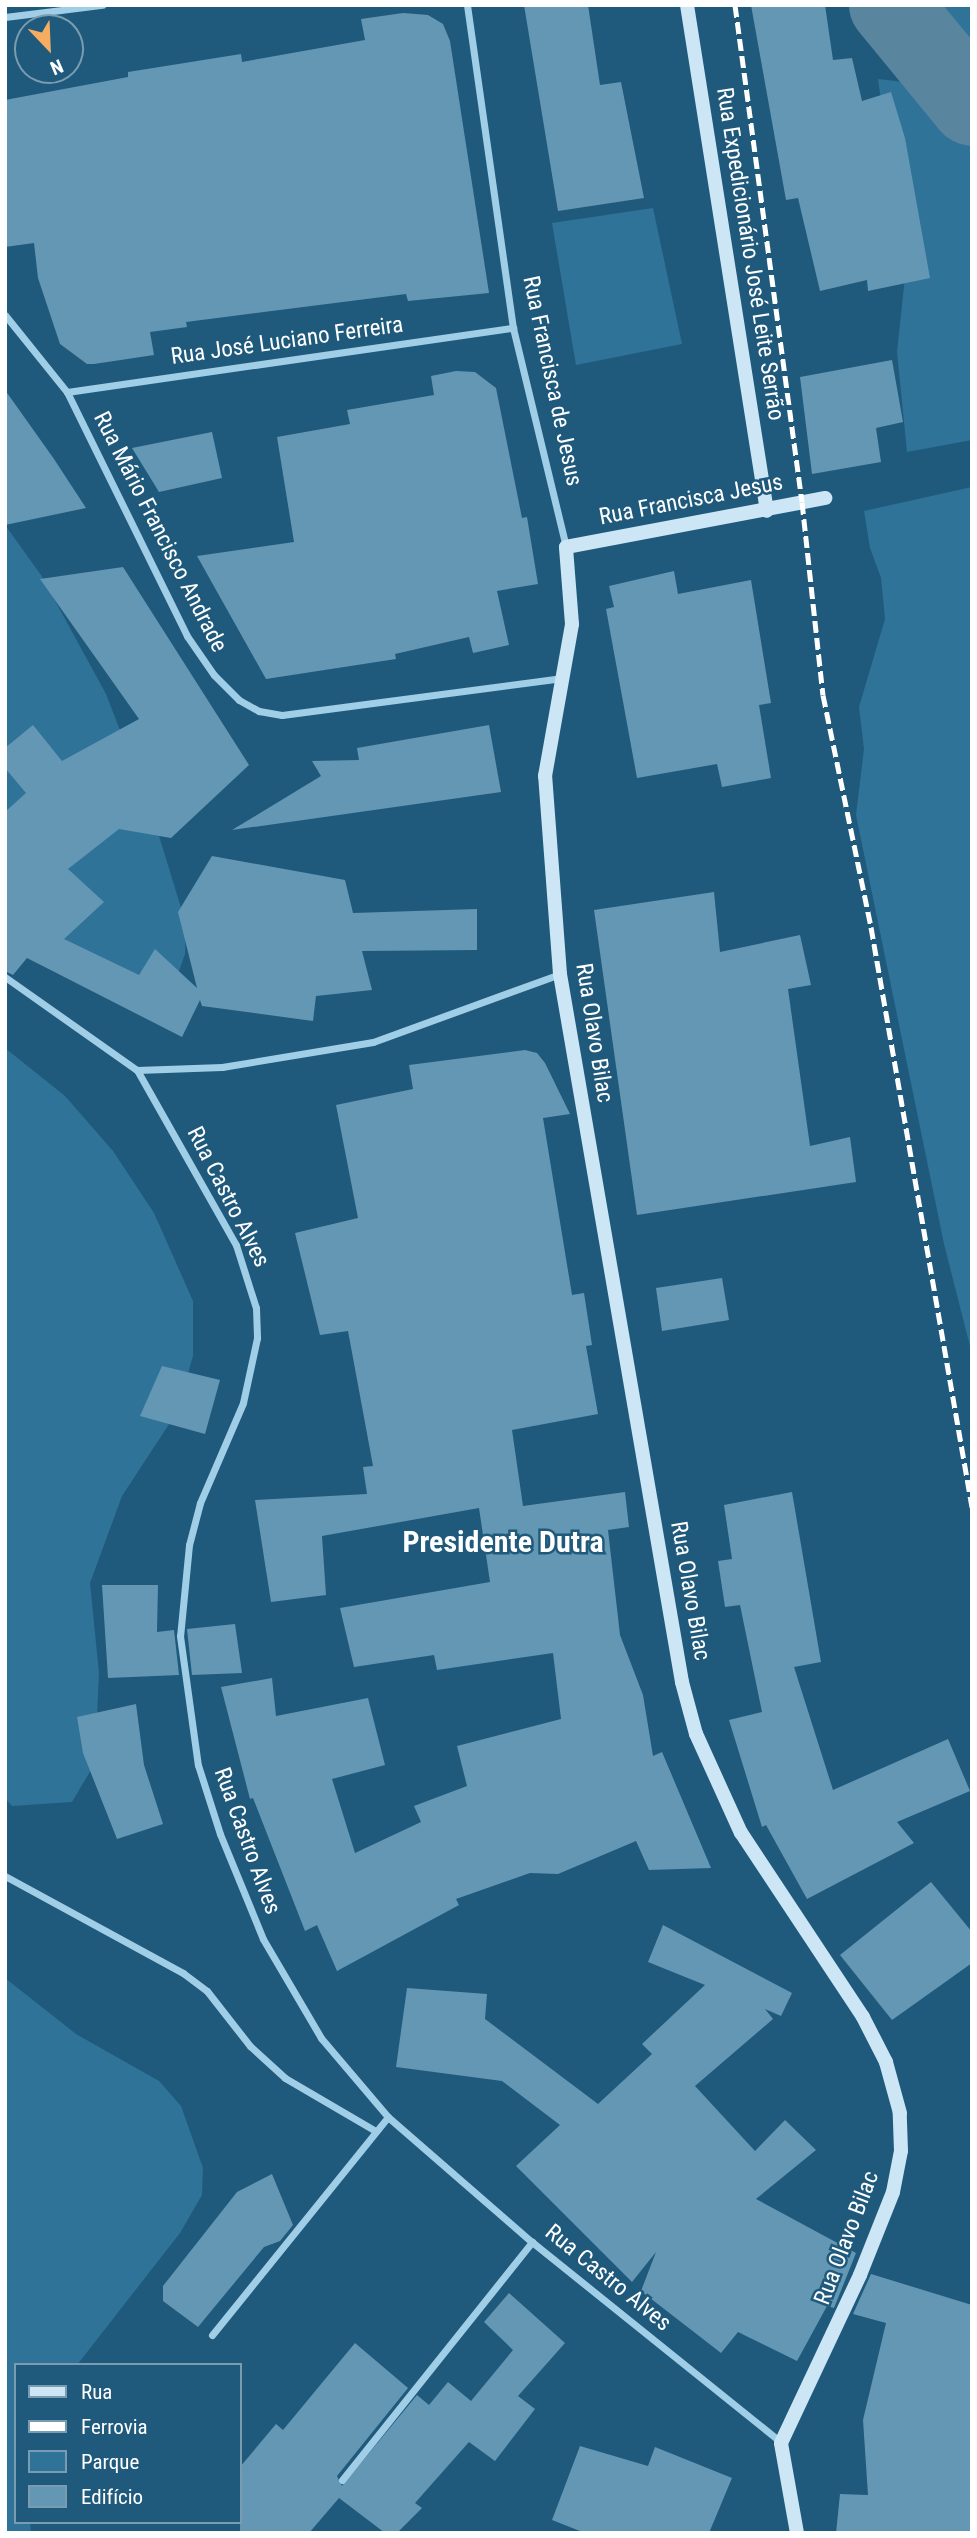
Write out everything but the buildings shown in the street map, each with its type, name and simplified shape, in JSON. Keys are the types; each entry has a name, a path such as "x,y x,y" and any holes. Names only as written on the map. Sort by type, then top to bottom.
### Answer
{"street":[{"path":"5,17 102,5"},
{"name":"Rua Expedicionário José Leite Serrão","path":"687,5 767,511"},
{"name":"Rua Francisca de Jesus","path":"468,8 513,328 566,547 572,624 564,678"},
{"name":"Rua Mário Francisco Andrade","path":"5,315 67,392 187,636 214,675 239,700 258,711 282,715 564,678"},
{"name":"Rua José Luciano Ferreira","path":"67,392 513,328"},
{"name":"Rua Francisca Jesus","path":"566,547 825,498"},
{"name":"Rua Olavo Bilac","path":"564,678 552,719 545,776 560,974 682,1682 696,1734 741,1833 863,2017 886,2062 900,2113 901,2151 893,2192 860,2275 781,2443"},
{"path":"5,976 137,1070 222,1067 373,1042 560,974"},
{"name":"Rua Castro Alves","path":"137,1070 236,1245 256,1308 257,1338 243,1403 201,1503 183,1583 180,1636 185,1696 198,1765 220,1834 263,1939 321,2038 388,2117 531,2242 781,2443"},
{"path":"5,1876 183,1973 207,1991 250,2046 285,2078 374,2130"},
{"path":"212,2335 300,2230 374,2130 388,2117"},
{"path":"342,2480 531,2242"},
{"path":"781,2443 797,2533"}],"green space":[{"path":"906,5 972,5 972,72 926,29"},
{"path":"859,11 924,63 972,116 972,440 907,452 897,352 905,277 878,79 904,82"},
{"path":"653,208 682,344 576,365 552,223"},
{"path":"972,487 972,1354 944,1244 856,815 864,749 859,707 885,619 881,578 870,548 864,511"},
{"path":"5,525 41,575 106,694 152,813 186,924 185,954 177,977 88,977 5,849"},
{"path":"5,1048 65,1096 113,1151 154,1213 193,1301 193,1356 177,1412 122,1496 90,1583 99,1673 95,1763 72,1802 12,1806 5,1798"},
{"path":"5,1978 76,2034 159,2081 181,2106 203,2168 202,2195 180,2233 79,2363 14,2363 14,2524 30,2524 31,2533 5,2533"}],"waterway":[{"path":"890,5 972,105"}],"railway":[{"path":"735,5 802,502 823,695 871,927 972,1507"}],"district":[{"name":"Presidente Dutra","path":"503,1542"}]}
